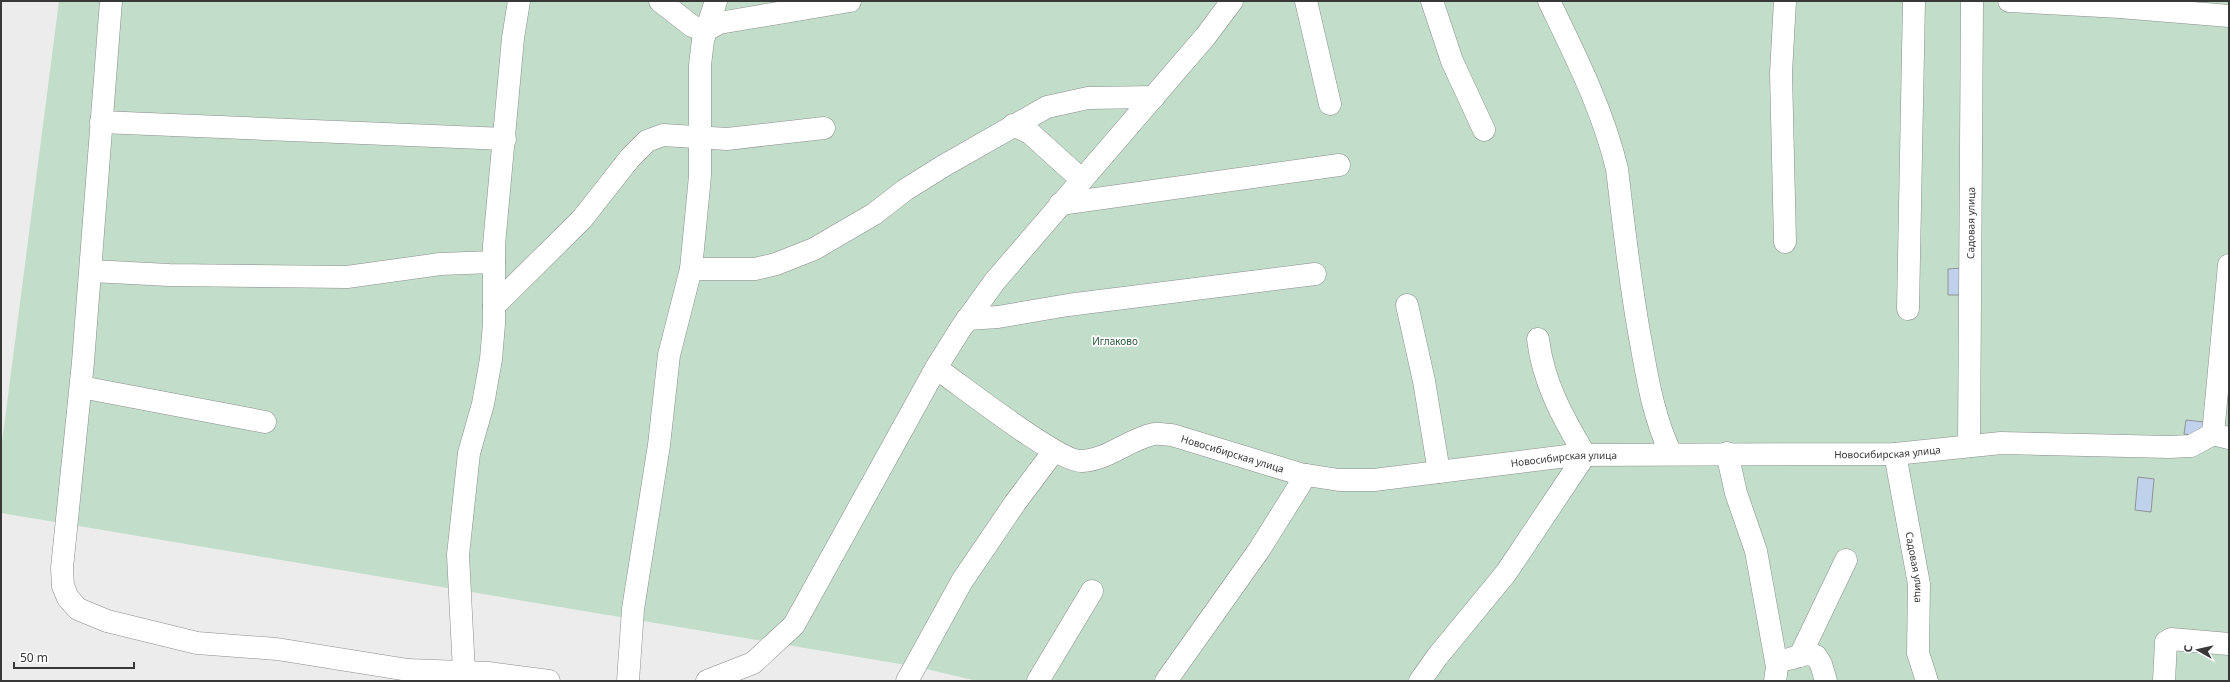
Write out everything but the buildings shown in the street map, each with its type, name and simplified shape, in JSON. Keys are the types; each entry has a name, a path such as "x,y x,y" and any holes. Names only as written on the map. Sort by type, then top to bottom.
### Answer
{"street":[{"path":"111,1 81,388 62,568 63,586 68,598 78,609 108,621 197,643 277,649 408,670 488,673 549,681"},
{"path":"464,672 458,555 469,453 483,404 489,371 494,306 495,231 505,139 513,38 519,1"},
{"path":"660,1 692,26 705,30 718,23 850,1"},
{"path":"628,681 633,608 659,445 669,355 691,269 700,176 700,65 705,30 716,1"},
{"path":"707,681 753,663 794,625 936,368 967,319 995,281 1205,37 1232,1"},
{"path":"1306,1 1330,104"},
{"path":"1432,1 1452,62 1484,130"},
{"path":"1549,1 1572,48 1613,151 1617,169 1636,315 1651,402 1660,431 1671,454"},
{"path":"1785,1 1781,81 1785,242"},
{"path":"1908,309 1914,1"},
{"name":"Садовая улица","path":"1969,446 1972,1"},
{"path":"2009,1 2120,7 2229,16"},
{"path":"691,269 755,269 776,264 814,249 874,214 905,190 1013,125 1046,107 1069,101 1154,96"},
{"path":"101,122 505,139"},
{"path":"1013,125 1030,133 1082,180"},
{"path":"494,306 582,219 630,158 647,141 663,135 700,138 755,137 824,128"},
{"path":"1060,204 1339,166"},
{"path":"91,271 169,275 347,277 440,264 494,262"},
{"path":"2221,436 2229,265"},
{"path":"967,319 998,317 1068,305 1315,274"},
{"path":"1407,305 1424,381 1439,472"},
{"path":"1420,681 1437,656 1506,573 1585,455 1555,401 1545,378 1538,339"},
{"name":"Новосибирская улица","path":"936,368 1054,451 1081,462 1097,459 1154,434 1172,435 1264,464 1306,475 1339,480 1374,480 1585,455 1895,454 1969,446 2040,442 2169,447 2191,446 2221,436"},
{"path":"81,388 133,396 266,422"},
{"path":"906,681 962,582 1015,503 1054,451"},
{"path":"1728,454 1736,493 1756,551 1776,672 1800,656 1806,654 1816,656 1821,664 1826,681"},
{"name":"Садовая улица","path":"1895,454 1919,584 1918,653 1927,681"},
{"path":"1166,681 1259,550 1306,475"},
{"path":"1800,656 1846,560"},
{"path":"1038,681 1092,591"},
{"path":"2164,681 2164,650 2166,642 2171,640 2229,644"}],"green space":[{"name":"Иглаково","path":"59,1 2229,1 2229,681 977,681 918,667 1,513 1,450"}]}
